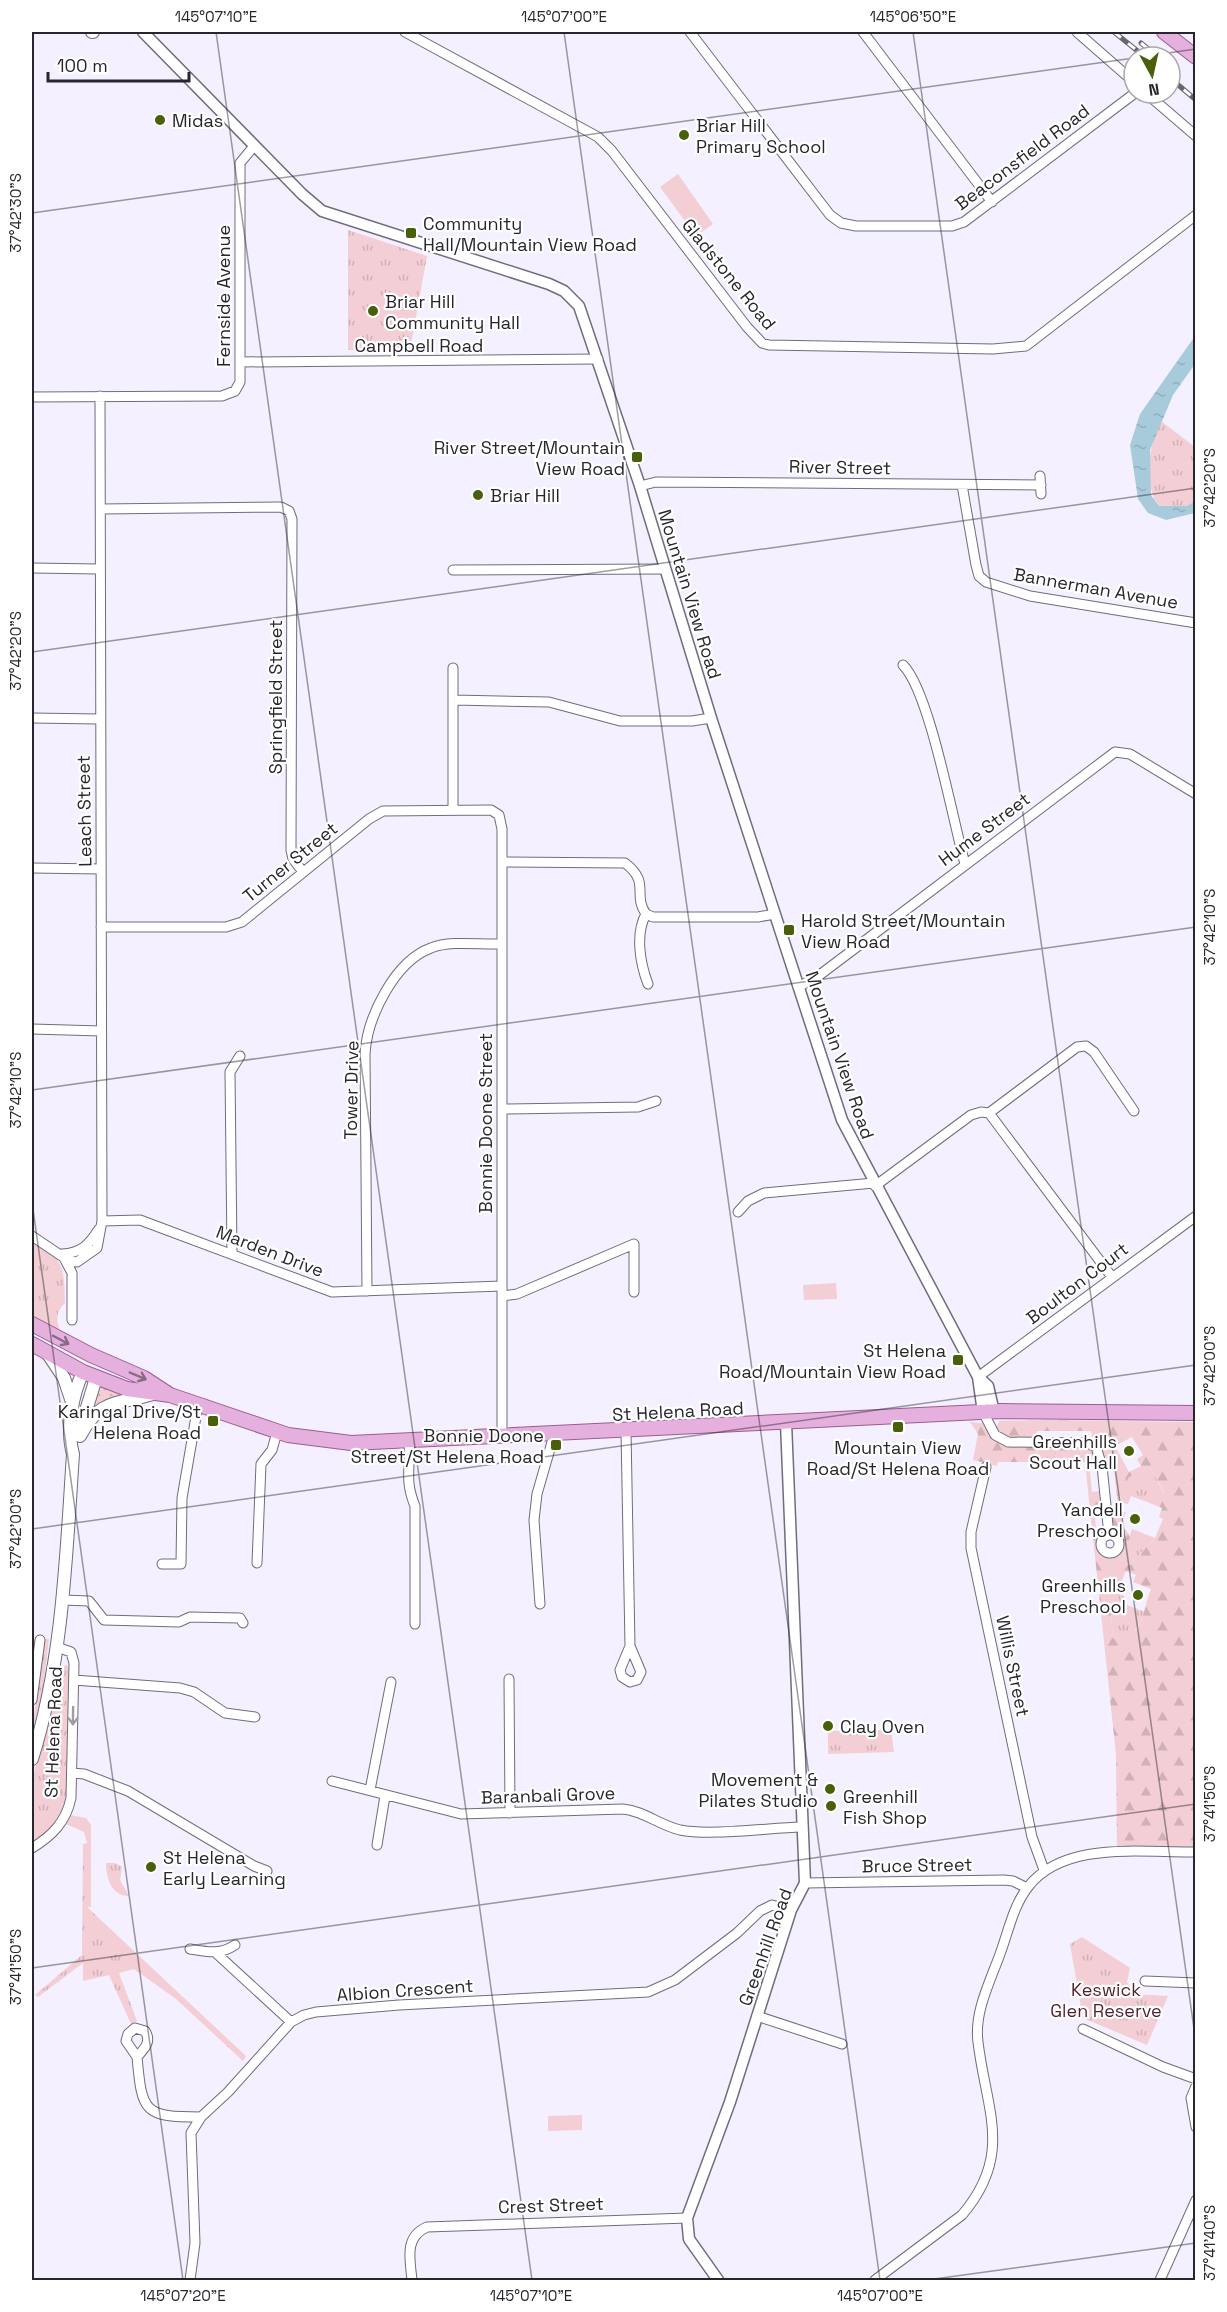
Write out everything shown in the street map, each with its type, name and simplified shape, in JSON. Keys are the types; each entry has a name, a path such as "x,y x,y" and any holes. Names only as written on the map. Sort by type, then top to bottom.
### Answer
{"main road":[{"path":"1164,32 1196,57"},
{"path":"32,1324 97,1358"},
{"path":"32,1344 89,1375"},
{"path":"48,1354 64,1378 73,1406"},
{"name":"St Helena Road","path":"74,1454 70,1439 73,1406 97,1358 144,1378 170,1395"},
{"name":"St Helena Road","path":"89,1375 127,1389 170,1395 277,1432 326,1442 409,1442 786,1423 989,1416 1196,1413"},
{"name":"St Helena Road","path":"33,1751 50,1692 57,1647 74,1454 80,1436 89,1375"},
{"path":"80,1436 93,1414 106,1404 153,1394"}],"street":[{"name":"Mountain View Road","path":"143,32 309,201 330,214 564,291 583,314 842,1120 874,1185 978,1377 989,1416"},
{"name":"Gladstone Road","path":"405,32 598,137 612,151 755,337 769,345 993,349 1026,346 1196,215"},
{"name":"Beaconsfield Road","path":"690,32 830,215 841,222 856,226 952,226 971,218 1122,104"},
{"path":"863,32 992,202"},
{"path":"1077,32 1122,71"},
{"path":"1160,105 1196,136"},
{"name":"Fernside Avenue","path":"32,397 229,394 240,382 240,163 254,146"},
{"name":"Campbell Road","path":"240,362 589,361 598,359"},
{"name":"Leach Street","path":"100,396 102,1223"},
{"name":"River Street","path":"639,486 656,482 1041,485"},
{"name":"Bannerman Avenue","path":"962,485 976,565 979,576 986,582 1030,596 1196,623"},
{"name":"Springfield Street","path":"101,509 281,507 290,511 292,519 291,850 293,859 303,872"},
{"path":"32,568 99,568"},
{"path":"453,570 664,569"},
{"path":"903,665 915,684 934,743 965,864"},
{"path":"453,668 453,810"},
{"path":"454,700 549,702 620,721 693,721 711,718"},
{"path":"32,718 99,719"},
{"name":"Hume Street","path":"798,987 817,977 1115,752 1130,754 1196,794"},
{"name":"Turner Street","path":"101,927 234,925 249,917 380,812 453,810 496,812"},
{"name":"Bonnie Doone Street","path":"496,812 502,822 502,1437"},
{"path":"502,862 625,863 634,870 640,881 641,906 646,914 653,917 758,917 775,914"},
{"path":"32,868 101,868"},
{"path":"646,914 641,923 640,965 648,984"},
{"name":"Tower Drive","path":"367,1291 365,1054 368,1034 380,1002 395,976 430,948 501,944"},
{"path":"32,1029 101,1031"},
{"path":"738,1212 748,1201 764,1193 874,1185 971,1115 981,1112 989,1113 1072,1050 1081,1046 1094,1052 1134,1111"},
{"path":"232,1254 230,1072 240,1056"},
{"path":"502,1109 638,1107 656,1101"},
{"path":"989,1113 1112,1277"},
{"name":"Boulton Court","path":"978,1377 1196,1216"},
{"name":"Marden Drive","path":"102,1223 140,1220 327,1291 502,1291 517,1294 634,1244 634,1293"},
{"path":"62,1254 88,1251 102,1223"},
{"path":"32,1236 62,1254 72,1273 72,1320"},
{"path":"162,1564 181,1564 182,1498 198,1404"},
{"path":"989,1416 995,1435 1011,1443 1087,1443 1096,1447 1102,1466 1109,1535"},
{"name":"Greenhill Road","path":"687,2218 730,2102 791,1910 805,1883 786,1423"},
{"path":"626,1431 630,1646"},
{"path":"257,1563 261,1464 272,1450 277,1432"},
{"path":"540,1604 534,1520 537,1494 554,1435"},
{"path":"409,1442 408,1489 415,1506 415,1624"},
{"name":"Willis Street","path":"986,1467 971,1532 971,1548 1032,1837 1044,1870"},
{"path":"62,1600 89,1601 100,1618 114,1622 179,1622 190,1617 240,1618 243,1623"},
{"name":"St Helena Road","path":"32,1700 40,1640"},
{"name":"St Helena Road","path":"32,1848 51,1836 65,1816 71,1798 74,1680 72,1654 69,1650 57,1647"},
{"path":"510,1679 510,1813"},
{"path":"74,1680 180,1688 194,1692 225,1713 255,1717"},
{"path":"370,1790 391,1682"},
{"path":"72,1773 84,1774 128,1791 254,1866 267,1871"},
{"name":"Baranbali Grove","path":"332,1781 461,1814 623,1809 637,1811 666,1825 685,1830 801,1827"},
{"path":"377,1845 385,1796"},
{"path":"874,2280 962,2215 972,2205 988,2170 994,2144 993,2125 979,2052 978,2016 1016,1910 1027,1888 1044,1870 1063,1861 1094,1853 1196,1852"},
{"name":"Bruce Street","path":"805,1883 1004,1880 1013,1881 1027,1888"},
{"name":"Albion Crescent","path":"190,2280 195,2243 191,2133 201,2117 228,2092 291,2022 304,2014 316,2012 399,2005 648,1992 675,1980 736,1933 760,1911 772,1905 791,1910"},
{"path":"190,1949 216,1953 224,1952 235,1945"},
{"path":"216,1953 291,2022"},
{"path":"1145,1981 1196,1983"},
{"path":"758,2016 842,2044"},
{"path":"1083,2029 1163,2067 1196,2079"},
{"path":"137,2057 141,2093 147,2108 164,2116 201,2117"},
{"path":"1196,2086 1191,2098 1196,2127"},
{"path":"1160,2280 1196,2200"},
{"path":"687,2218 688,2239 718,2280"},
{"name":"Crest Street","path":"412,2280 410,2247 418,2231 436,2226 687,2218"}],"green space":[{"path":"678,174 713,224 696,236 660,187"},
{"path":"348,230 427,256 410,350 348,350"},
{"path":"1161,421 1195,447 1195,501 1187,506 1159,506 1150,486 1151,452"},
{"path":"32,1241 57,1259 63,1273 65,1303 57,1318 61,1335 32,1319"},
{"path":"836,1283 837,1299 804,1300 803,1285"},
{"path":"101,1386 129,1396 92,1411 91,1405"},
{"path":"999,1421 1195,1422 1195,1849 1117,1850 1116,1755 1085,1462 998,1462 997,1466 973,1460 978,1434 970,1422 982,1423 994,1440 1006,1446 1081,1447 1091,1450 1096,1462 1089,1464 1092,1492 1099,1491 1101,1508 1094,1509 1098,1548 1107,1557 1118,1555 1123,1542 1114,1527 1112,1518 1119,1517 1113,1459 1106,1458 1101,1446 1092,1439 1091,1431 1037,1431 1037,1438 1013,1438 998,1432 996,1427","holes":["1132,1437 1143,1455 1137,1459 1141,1466 1129,1472 1115,1446","1149,1466 1164,1492 1147,1502 1162,1508 1159,1517 1163,1519 1155,1538 1129,1566 1121,1562 1130,1537 1126,1530 1120,1527 1126,1512 1122,1511 1119,1483","1126,1571 1136,1575 1133,1582 1151,1589 1137,1629 1124,1637 1113,1639 1109,1586 1118,1589"]},
{"path":"1149,1466 1164,1493 1147,1502 1131,1496 1128,1504 1122,1503 1118,1483"},
{"path":"1132,1529 1155,1538 1129,1566 1121,1563"},
{"path":"1109,1585 1118,1589 1117,1593 1124,1596 1122,1603 1145,1612 1134,1632 1125,1637 1113,1639"},
{"path":"44,1639 49,1639 42,1697 32,1731"},
{"path":"67,1665 70,1671 71,1767 66,1803 56,1824 32,1844 32,1780 64,1666"},
{"path":"891,1730 894,1752 828,1754 828,1731"},
{"path":"70,1815 86,1818 91,1825 91,1907 87,1907 246,2056 243,2061 176,1999 134,1969 119,1973 137,2021 131,2024 109,1975 83,1981 83,1963 38,1997 35,1995 82,1955 83,1844 87,1843 84,1832 66,1824"},
{"path":"106,1863 115,1863 122,1867 120,1880 129,1896 118,1893 111,1885"},
{"name":"Keswick Glen Reserve","path":"1082,1937 1130,1968 1127,1982 1135,1994 1168,1996 1147,2045 1083,2018 1070,1944"},
{"path":"582,2115 582,2130 548,2131 548,2116"}],"water":[{"path":"1195,336 1195,364 1173,395 1150,450 1151,495 1159,506 1187,506 1195,501 1195,513 1166,520 1148,513 1138,499 1130,445 1140,414"}],"railway":[{"path":"1114,32 1130,45"},
{"path":"1182,88 1196,100"}],"place":[{"name":"Midas","path":"160,120"},
{"name":"Briar Hill Primary School","path":"684,135"},
{"name":"Community Hall/Mountain View Road","path":"411,233"},
{"name":"Briar Hill Community Hall","path":"373,311"},
{"name":"River Street/Mountain View Road","path":"637,457"},
{"name":"Briar Hill","path":"478,495"},
{"name":"Harold Street/Mountain View Road","path":"789,930"},
{"name":"St Helena Road/Mountain View Road","path":"958,1360"},
{"name":"Karingal Drive/St Helena Road","path":"213,1421"},
{"name":"Mountain View Road/St Helena Road","path":"898,1427"},
{"name":"Bonnie Doone Street/St Helena Road","path":"556,1445"},
{"name":"Greenhills Scout Hall","path":"1129,1451"},
{"name":"Yandell Preschool","path":"1135,1519"},
{"name":"Greenhills Preschool","path":"1138,1595"},
{"name":"Clay Oven","path":"828,1726"},
{"name":"Movement & Pilates Studio","path":"830,1789"},
{"name":"Greenhill Fish Shop","path":"831,1806"},
{"name":"St Helena Early Learning","path":"151,1867"}]}
